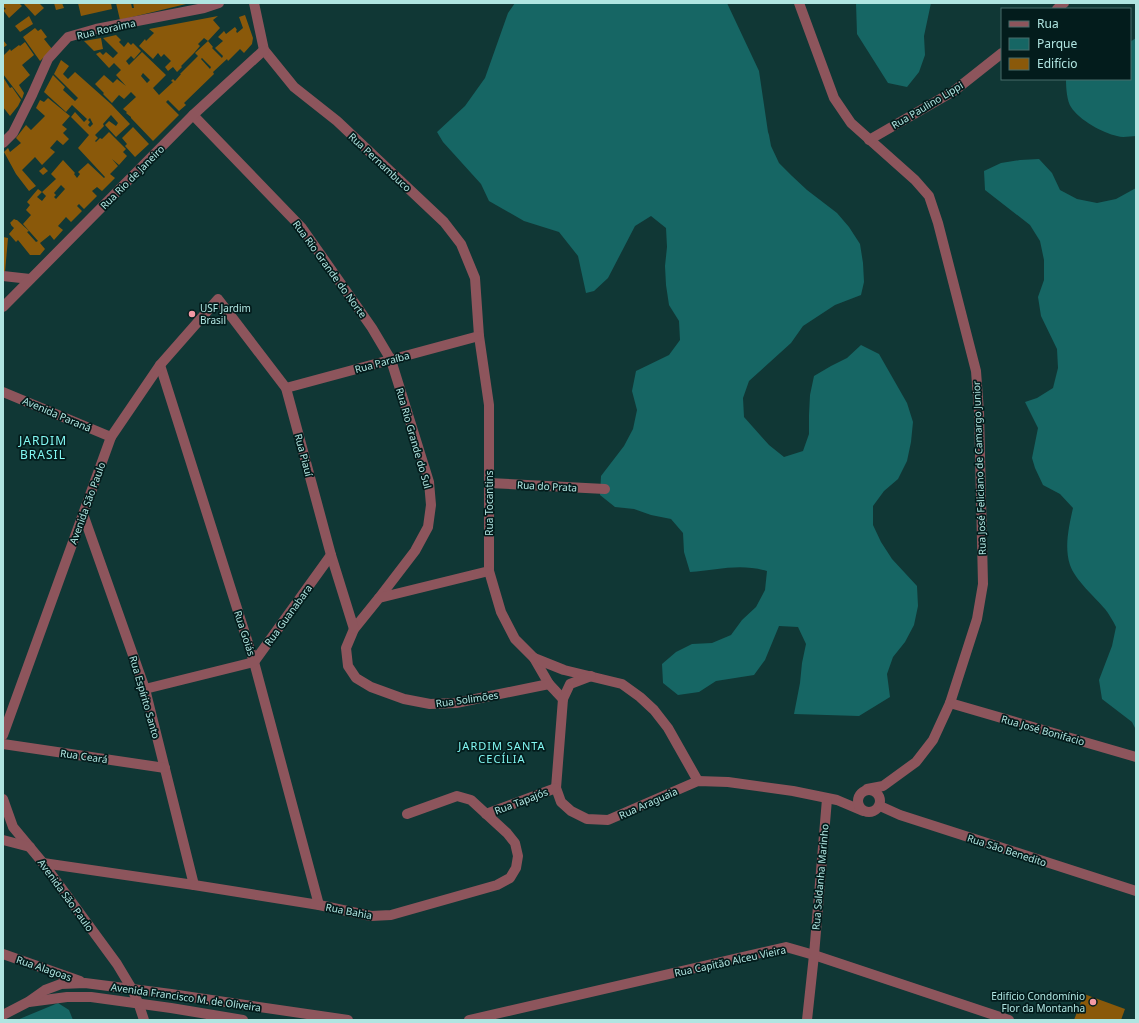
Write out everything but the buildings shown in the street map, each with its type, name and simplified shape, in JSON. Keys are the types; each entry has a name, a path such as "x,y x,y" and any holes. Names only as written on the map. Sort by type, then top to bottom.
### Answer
{"street":[{"name":"Rua Roraima","path":"3,143 12,133 32,95 48,59 68,37 96,29 196,10 219,3"},
{"name":"Rua Pernambuco","path":"254,3 264,50 294,87 337,121 444,222 461,244 475,278 479,336"},
{"name":"Rua José Feliciano de Camargo Junior","path":"799,3 834,98 851,123 915,180 929,196 938,223 976,371 980,412 983,584 977,619 950,703 933,740 916,762 883,786 863,792"},
{"name":"Rua Rio de Janeiro","path":"3,307 193,115 264,50"},
{"name":"Rua Paulino Lippi","path":"869,140 954,91 1001,54"},
{"name":"Rua Rio Grande do Norte","path":"193,115 302,228 372,328 392,360"},
{"path":"3,276 30,279"},
{"name":"Avenida São Paulo","path":"3,735 111,437 160,365 218,299"},
{"name":"Rua Piauí","path":"218,299 286,388 331,555 354,629"},
{"name":"Rua Paraíba","path":"286,388 479,336"},
{"name":"Rua Tocantins","path":"479,336 489,405 489,571 501,612 515,639 534,658 549,684 563,699"},
{"name":"Rua Rio Grande do Sul","path":"379,598 415,551 428,527 431,506 429,482 392,360"},
{"name":"Rua Goiás","path":"160,365 254,662 319,905"},
{"name":"Avenida Paraná","path":"3,393 111,437"},
{"name":"Rua do Prata","path":"489,483 605,488"},
{"name":"Rua Espírito Santo","path":"83,514 145,689 194,885"},
{"name":"Rua Guanabara","path":"254,662 331,555"},
{"path":"379,598 489,571"},
{"name":"Rua Solimões","path":"379,598 354,629 346,648 348,666 356,678 371,688 404,699 430,704 456,703 549,684"},
{"name":"Rua Tocantins","path":"534,658 564,670 622,684 640,697 654,710 668,728 698,781"},
{"path":"145,689 254,662"},
{"path":"556,788 563,699 570,684 591,676"},
{"name":"Rua José Bonifacio","path":"950,703 1136,757"},
{"name":"Rua Ceará","path":"3,744 165,768"},
{"path":"698,781 728,782 793,791 837,800 863,811 872,812 880,802 883,786"},
{"name":"Rua Araguaia","path":"556,788 561,802 571,810 587,819 608,820 698,781"},
{"name":"Rua Tapajós","path":"486,814 556,788"},
{"name":"Rua São Benedito","path":"863,792 875,791 880,802 900,815 1136,891"},
{"path":"837,800 863,792"},
{"path":"863,792 858,804 863,811"},
{"name":"Rua Bahia","path":"43,863 319,905 372,916 392,915 497,885 510,878 516,868 518,856 515,843 507,833 471,800 457,796 407,814"},
{"name":"Rua Saldanha Marinho","path":"807,1020 827,798"},
{"name":"Avenida São Paulo","path":"3,799 13,827 43,863 117,964 132,989 144,1020"},
{"path":"3,840 30,848"},
{"name":"Rua Capitão Alceu Vieira","path":"469,1020 786,946 1009,1020"},
{"name":"Rua Alagoas","path":"3,954 85,983"},
{"path":"85,983 85,998"},
{"name":"Avenida Francisco M. de Oliveira","path":"3,1015 28,1002 45,990 61,984 85,983 171,994 331,1019 348,1020"},
{"name":"Avenida Francisco M. de Oliveira","path":"28,1002 67,997 91,997 243,1020"}],"green space":[{"path":"515,3 727,3 759,71 771,146 779,163 807,190 837,213 849,227 860,244 864,282 861,295 835,305 803,326 791,343 749,381 743,398 744,417 769,445 784,457 803,451 809,434 810,395 814,376 847,358 861,345 879,354 907,403 913,422 907,461 898,479 884,491 873,506 873,525 881,542 892,559 917,586 918,606 914,625 905,642 893,657 887,674 890,697 859,716 794,714 806,644 798,627 779,626 765,660 754,675 716,681 699,692 678,695 663,683 662,664 676,652 692,644 712,643 731,635 742,620 756,607 765,590 767,571 738,567 690,572 684,552 683,533 671,519 651,515 634,509 615,507 600,495 601,476 624,446 633,429 637,410 632,391 636,371 669,355 680,340 679,321 669,305 666,285 666,228 651,216 635,226 608,278 594,291 586,293 578,256 559,232 524,221 489,201 481,184 443,142 437,132 465,106 485,78 508,13"},
{"path":"856,3 931,3 924,36 925,55 919,72 907,87 888,83 857,34"},
{"path":"1136,38 1136,136 1119,137 1092,125 1075,112 1069,101 1066,80 1131,80 1131,41"},
{"path":"1039,159 1052,173 1060,190 1077,199 1097,203 1116,199 1136,188 1136,730 1132,722 1102,699 1099,680 1112,646 1116,627 1106,611 1076,577 1070,565 1067,544 1073,508 1060,494 1043,485 1032,458 1038,428 1025,402 1037,398 1053,388 1058,368 1057,349 1041,316 1038,297 1044,280 1044,260 1040,241 1030,225 985,190 984,171 1001,163"},
{"path":"58,1003 69,1010 73,1020 17,1020"}],"place":[{"name":"USF Jardim Brasil","path":"192,314"},
{"name":"Edifício Condomínio Flor da Montanha","path":"1093,1002"}],"district":[{"name":"JARDIM BRASIL","path":"43,448"},
{"name":"JARDIM SANTA CECÍLIA","path":"502,752"}]}
